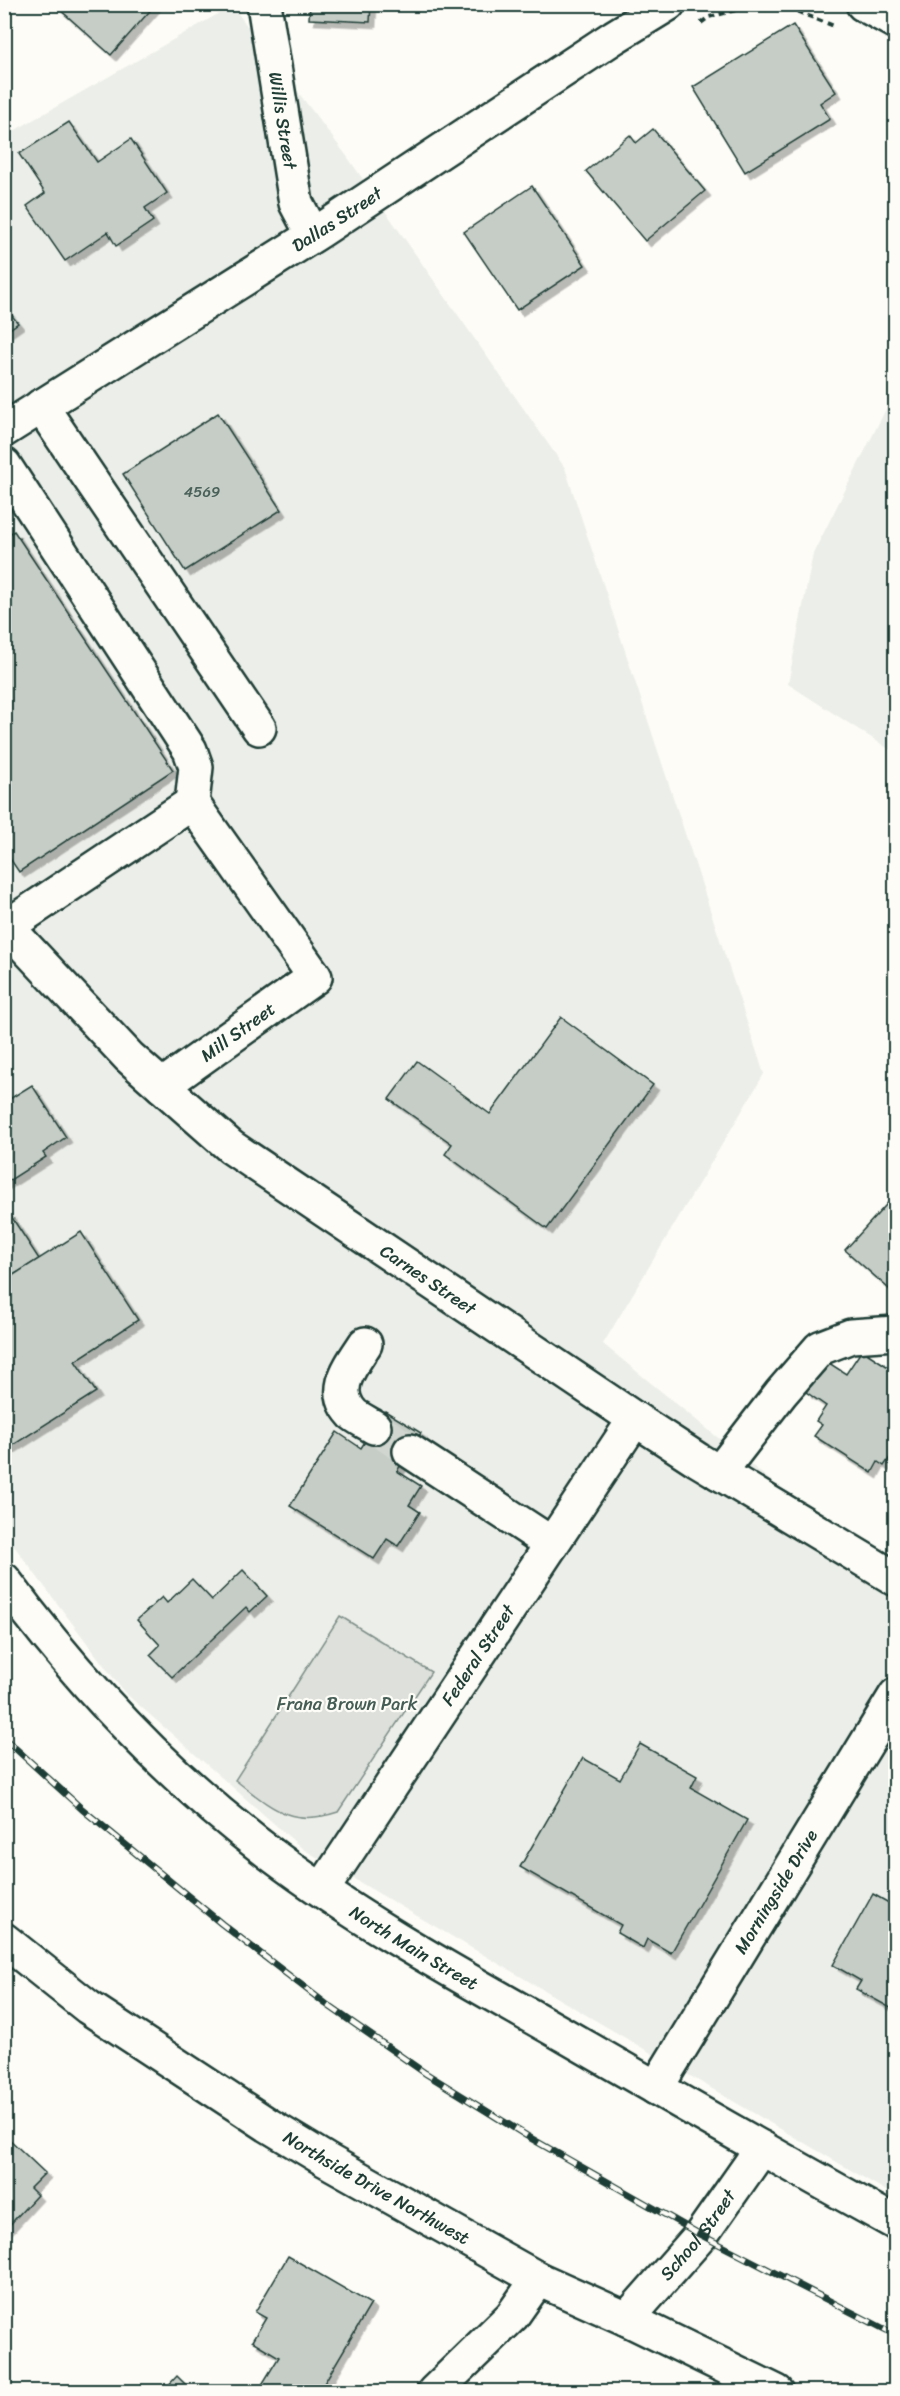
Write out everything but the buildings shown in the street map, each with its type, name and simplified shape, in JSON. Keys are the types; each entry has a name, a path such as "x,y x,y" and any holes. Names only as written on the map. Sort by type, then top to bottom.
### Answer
{"street":[{"name":"Willis Street","path":"264,4 296,203 313,235"},
{"name":"Dallas Street","path":"4,430 313,235 668,4"},
{"path":"863,4 896,22"},
{"path":"41,406 259,728"},
{"path":"4,465 190,750 196,767 192,803 5,925"},
{"name":"Mill Street","path":"162,1086 315,977 192,803"},
{"name":"Carnes Street","path":"5,925 129,1057 231,1147 635,1419 719,1473 896,1579"},
{"path":"719,1473 781,1393 820,1348 851,1335 896,1333"},
{"path":"365,1344 350,1367 341,1388 343,1397 353,1414 374,1427"},
{"name":"Federal Street","path":"322,1890 635,1419"},
{"path":"410,1451 552,1544"},
{"name":"North Main Street","path":"4,1580 74,1668 164,1762 250,1838 322,1890 389,1935 896,2223"},
{"name":"Morningside Drive","path":"656,2088 896,1695"},
{"name":"Northside Drive Northwest","path":"4,1940 88,2007 268,2125 538,2279 777,2391"},
{"name":"School Street","path":"627,2319 701,2235 762,2148"},
{"path":"434,2391 512,2316 538,2279"}],"shaded area":[{"path":"232,6 346,155 565,468 764,1074 603,1344 895,1582 895,2196 303,1849 124,1692 5,1534 5,136"},
{"path":"895,391 895,753 788,684 813,554"}],"green space":[{"name":"Frana Brown Park","path":"340,1616 431,1672 338,1812 307,1818 294,1816 271,1806 235,1780"}],"tunnel":[{"path":"374,1427 410,1451"}],"railway":[{"path":"4,1738 82,1809 222,1924 326,2004 425,2073 527,2136 701,2235 896,2335"}]}
